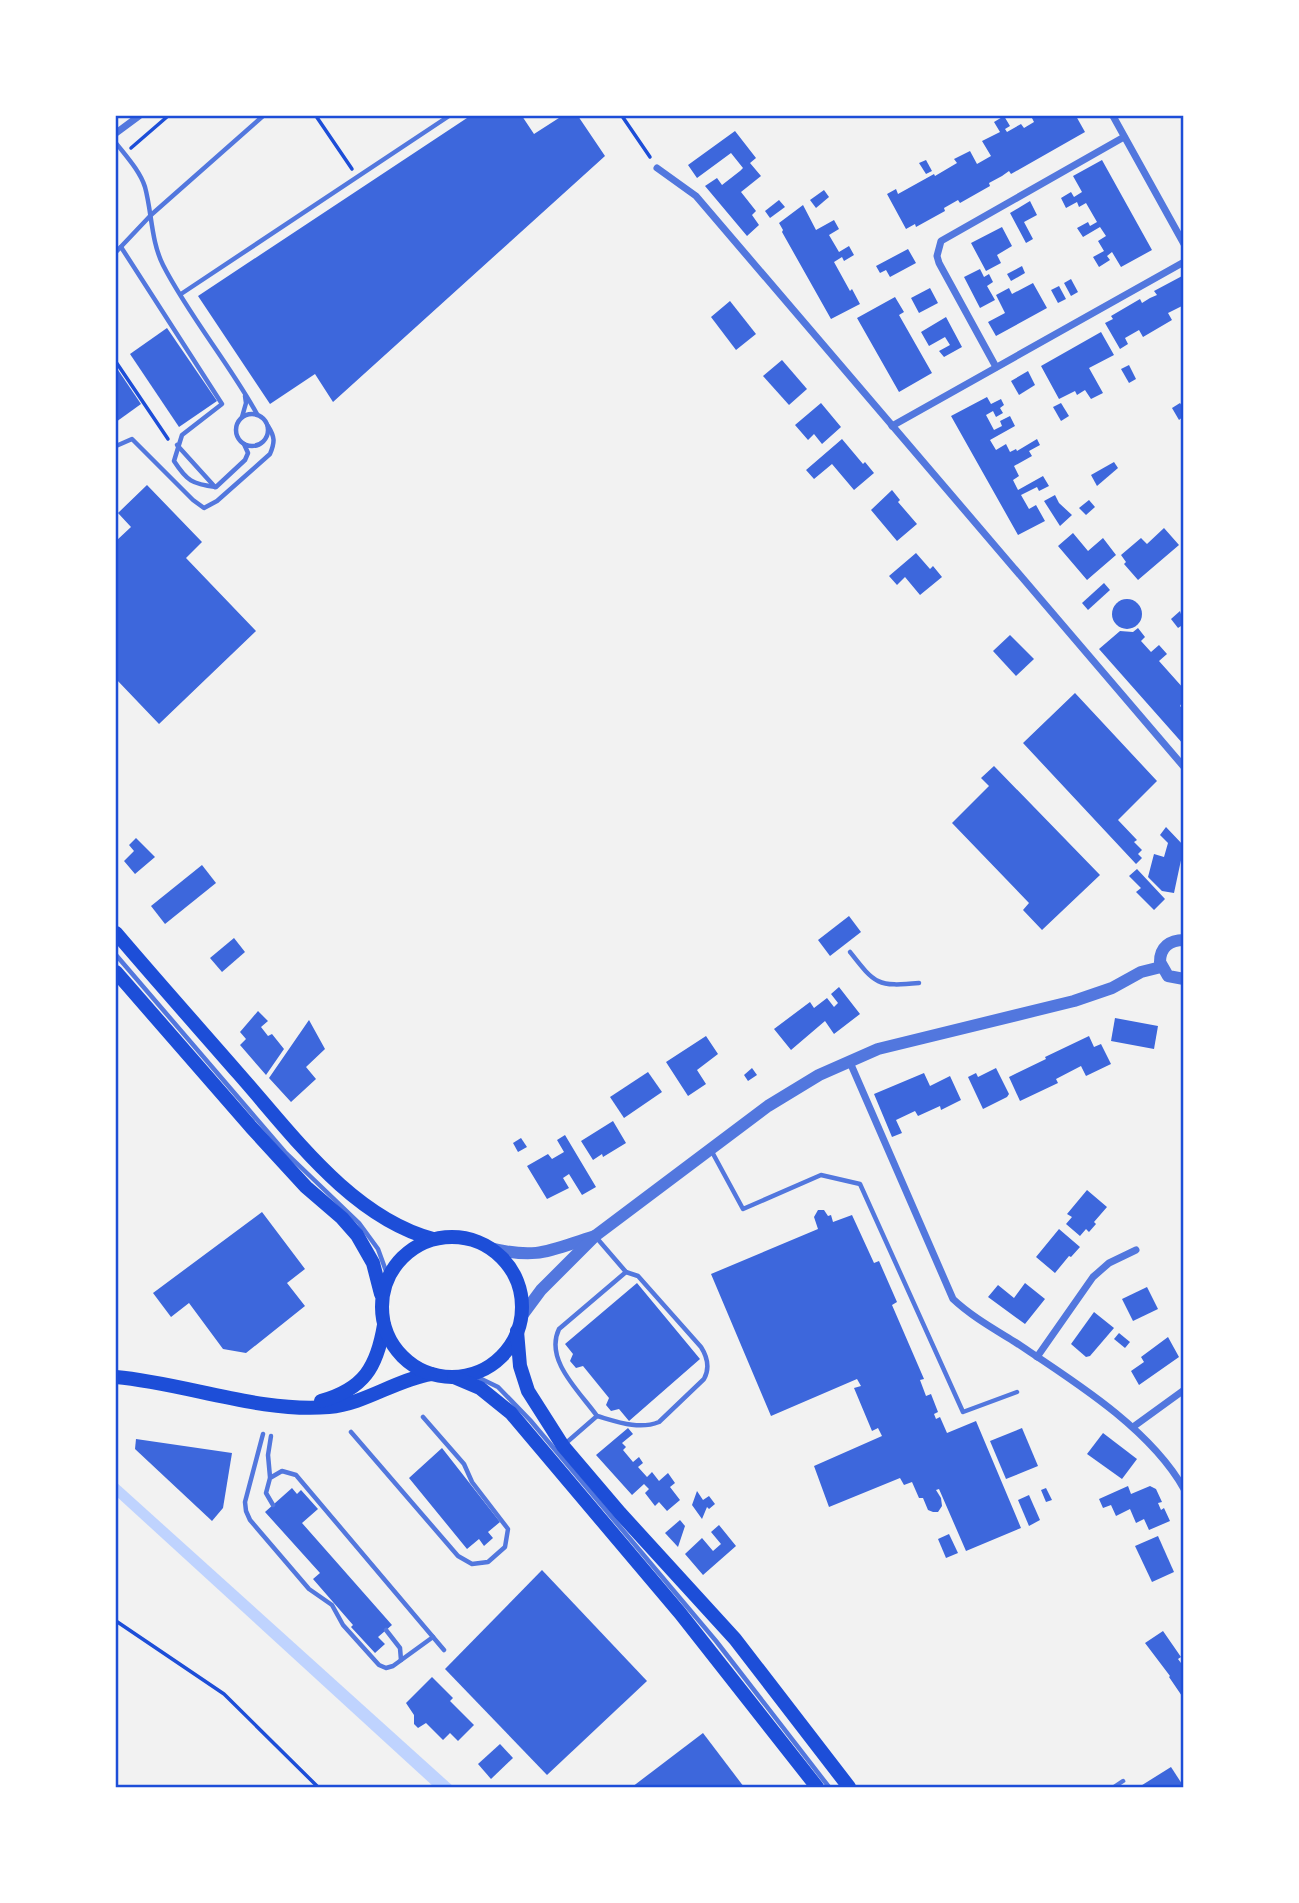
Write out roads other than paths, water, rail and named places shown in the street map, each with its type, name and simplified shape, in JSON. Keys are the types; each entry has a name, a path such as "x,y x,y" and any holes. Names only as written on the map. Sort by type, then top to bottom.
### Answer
{"main road":[{"path":"116,933 290,1134 381,1216 408,1232 433,1239 462,1237 490,1248 505,1262 516,1278 521,1297 520,1367 528,1391 563,1446 627,1521 735,1639 849,1787"},
{"path":"116,972 257,1134 306,1187 357,1235 373,1263 382,1301 384,1325 401,1355 431,1374 454,1377 471,1374 488,1367 503,1355 519,1324"},
{"path":"382,1301 387,1281 396,1265 408,1252 433,1239"},
{"path":"288,1406 337,1397 359,1382 374,1363 384,1325"},
{"path":"116,1377 313,1408 342,1405 400,1381 431,1374"},
{"path":"454,1377 492,1396 521,1424 680,1613 817,1787"}],"street":[{"path":"116,133 139,116"},
{"path":"1113,116 1184,244"},
{"path":"996,367 939,263 938,248 941,241 1124,137"},
{"path":"657,168 696,196 1184,768"},
{"path":"892,426 1184,262"},
{"path":"1184,940 1165,946 1160,956 1161,967 1167,976 1184,979"},
{"path":"519,1324 541,1290 595,1236 784,1096 849,1060 902,1041 1074,1002 1112,988 1140,972 1161,967"},
{"path":"849,1060 953,1299 1133,1426 1150,1443 1184,1489"},
{"path":"490,1248 532,1255 595,1236"},
{"path":"1037,1357 1093,1277 1109,1263 1136,1250"},
{"path":"1133,1426 1184,1390"}],"lane":[{"path":"116,253 151,215 263,116"},
{"path":"181,294 449,116"},
{"path":"116,143 140,176 151,215 153,238 162,264 257,414 274,435 270,454 217,501 204,508 132,439 116,446"},
{"path":"121,247 222,404 182,435 174,461 185,478 198,485 216,487 246,460 248,453 236,432 246,403 243,389"},
{"path":"242,417 257,414"},
{"path":"244,444 260,444 267,436 268,426"},
{"path":"178,444 216,487"},
{"path":"850,952 868,974 880,983 919,983"},
{"path":"116,956 285,1152 359,1223 378,1249 387,1281"},
{"path":"711,1149 743,1209 821,1175 860,1184 963,1412 1017,1392"},
{"path":"595,1236 626,1272 638,1276 701,1347 707,1360 707,1374 704,1379 659,1422 638,1426 597,1416 559,1363 554,1351 554,1339 559,1329 626,1272"},
{"path":"471,1374 498,1387 530,1420 708,1631 829,1787"},
{"path":"563,1446 597,1416"},
{"path":"351,1432 458,1556 472,1564 488,1562 502,1552 507,1543 509,1533 506,1524 472,1482 464,1464 423,1417"},
{"path":"263,1434 246,1502 247,1516 309,1589 332,1605 343,1625 382,1667 390,1668 432,1637"},
{"path":"271,1436 268,1455 270,1478 266,1493 273,1505"},
{"path":"270,1478 282,1471 300,1478 444,1650"},
{"path":"386,1630 400,1648 401,1661"},
{"path":"1114,1787 1123,1782"}],"water":[{"path":"116,1482 454,1787 434,1787 116,1496"}]}
